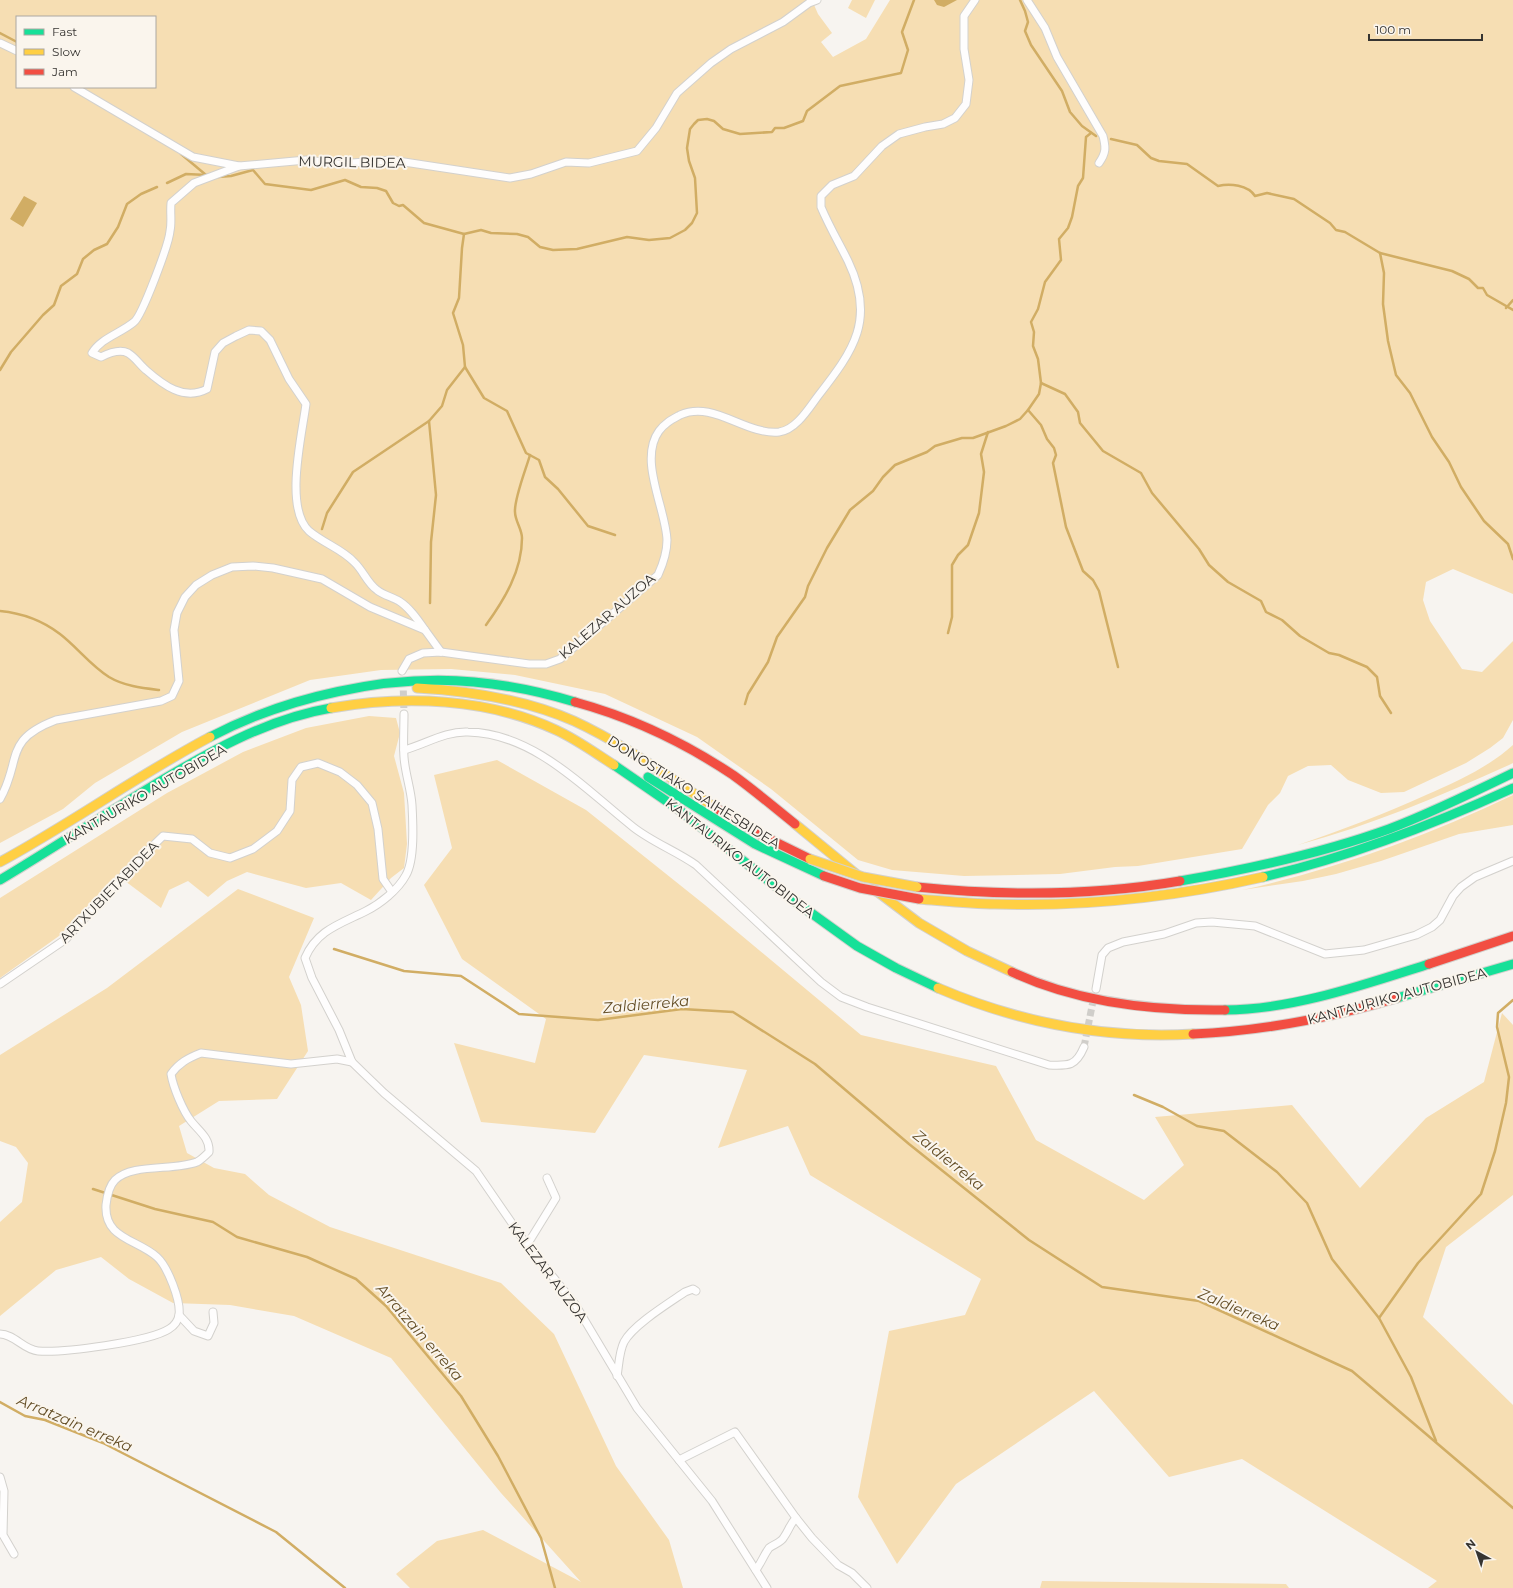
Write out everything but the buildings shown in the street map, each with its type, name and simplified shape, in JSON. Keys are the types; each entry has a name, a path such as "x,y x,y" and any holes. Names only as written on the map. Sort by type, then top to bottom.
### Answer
{"highway":[{"name":"KANTAURIKO AUTOBIDEA","path":"0,862 32,846 188,748 217,733 278,707 324,694 362,686 437,679 484,682 557,695 626,718 679,742 727,772 898,908 957,946 1021,977 1092,1000 1147,1009 1227,1010 1287,1003 1354,987 1513,936"},
{"name":"DONOSTIAKO SAIHESBIDEA","path":"362,686 436,688 474,692 512,700 548,711 597,732 653,766 718,810 788,849 810,859 863,877 948,891 996,893 1062,892 1127,888 1199,878 1298,856 1397,826 1513,773"},
{"name":"KANTAURIKO AUTOBIDEA","path":"0,880 205,755 260,730 308,712 362,702 438,701 497,710 552,728 615,764 679,809 791,900 867,954 937,988 999,1011 1089,1032 1146,1035 1225,1032 1297,1023 1381,1003 1513,964"},
{"name":"DONOSTIAKO SAIHESBIDEA","path":"552,728 621,759 718,824 798,866 860,888 919,899 982,904 1068,904 1136,898 1212,887 1301,867 1401,837 1439,823 1513,788"}],"street":[{"path":"806,2 817,0"},
{"name":"KALEZAR AUZOA","path":"402,671 409,659 423,653 441,652 529,664 546,664 560,659 658,575 665,559 667,540 652,474 652,446 658,432 668,421 684,414 699,410 762,430 780,432 792,427 808,409 831,380 852,345 862,316 862,301 858,284 821,208 821,196 832,185 854,176 882,146 899,134 924,127 943,124 955,118 966,104 969,80 964,49 964,16 975,0"},
{"path":"1027,0 1045,28 1057,57 1103,136 1106,147 1105,155 1099,163"},
{"name":"MURGIL BIDEA","path":"76,88 193,157 239,166 306,160 339,164 391,160 510,178 531,174 566,162 589,162 637,151 656,128 677,93 711,62 731,49 783,22 806,2"},
{"path":"0,43 16,51"},
{"path":"239,166 194,183 171,203 171,230 167,248 143,309 136,322 97,345 92,353 101,357 112,352 127,352 167,386 181,393 197,395 207,389 215,352 223,343 249,330 260,331 270,340 289,379 300,393 306,404 297,460 296,488 298,510 308,530 324,543 354,562 376,590 400,602 416,616 441,652"},
{"path":"0,799 6,789 14,756 23,739 40,726 56,720 161,701 172,696 179,681 174,630 177,613 186,597 196,585 212,575 232,567 253,566 322,579 370,607 425,630"},
{"name":"KALEZAR AUZOA","path":"404,714 404,750 412,805 412,855 406,875 392,892 368,910 323,932 310,945 305,958 312,978 339,1030 352,1062 384,1093 476,1171 527,1245 575,1304 637,1408 712,1501 767,1588"},
{"path":"404,750 447,734 469,732 503,738 530,750 569,775 634,828 680,854 696,865 735,903 783,944 821,982 841,997 867,1007 1049,1065 1070,1064 1079,1059 1084,1047"},
{"name":"ARTXUBIETABIDEA","path":"0,984 66,939 134,864 163,836 192,839 210,853 230,858 253,849 277,831 290,811 292,780 301,767 318,763 340,772 358,785 372,803 378,829 383,879 392,892"},
{"path":"1096,989 1102,955 1108,948 1123,942 1164,934 1196,923 1212,922 1256,926 1325,954 1364,950 1416,935 1432,927 1440,920 1452,896 1475,877 1513,861"},
{"path":"0,1334 7,1334 36,1352 66,1351 101,1346 158,1334 170,1329 178,1320 180,1309 166,1267 156,1256 116,1232 107,1222 108,1193 115,1180 130,1171 179,1167 199,1162 209,1152 210,1145 204,1134 190,1120 172,1084 171,1074 178,1065 188,1058 201,1053 291,1064 337,1059 352,1062"},
{"path":"527,1245 556,1198 547,1178"},
{"path":"617,1376 621,1350 625,1341 640,1325 685,1292 693,1289 696,1291"},
{"path":"179,1315 194,1331 208,1336 214,1323 213,1312"},
{"path":"678,1460 735,1432 796,1518 838,1565 852,1572 867,1588"},
{"path":"0,1477 4,1491 3,1535 14,1554"},
{"path":"756,1570 771,1546 778,1544 784,1537 789,1525 796,1518"}],"shaded area":[{"path":"0,0 812,0 818,14 832,33 821,42 833,57 866,39 890,0 1513,0 1513,594 1453,569 1426,582 1423,600 1430,621 1462,669 1482,672 1513,641 1513,720 1503,738 1466,763 1404,792 1381,793 1348,780 1331,765 1308,766 1288,776 1280,793 1268,805 1242,849 1138,866 1115,867 1060,874 964,876 892,870 858,860 771,789 697,737 605,694 515,675 451,669 381,670 310,680 182,732 95,783 63,809 0,843"},
{"path":"852,0 875,0 866,18 848,8"},
{"path":"934,0 957,0 944,7 937,5"},
{"path":"24,196 37,203 23,227 10,219"},
{"path":"369,716 396,718 400,733 394,756 404,793 407,844 404,868 391,878 371,900 341,883 306,888 247,872 227,881 208,897 188,881 169,890 161,908 117,875 59,936 0,978 0,898 167,793 243,752 306,728"},
{"path":"1513,745 1513,763 1509,765 1457,788 1379,819 1298,845 1347,828 1449,785 1483,767"},
{"path":"497,760 586,810 705,905 861,1035 996,1066 1036,1140 1144,1200 1184,1165 1155,1117 1292,1105 1360,1188 1426,1118 1484,1082 1502,1013 1513,1025 1513,1195 1446,1247 1423,1317 1513,1405 1513,1588 1428,1588 1437,1581 1242,1459 1169,1477 1094,1391 956,1484 897,1564 858,1497 889,1331 965,1315 981,1279 810,1175 788,1126 718,1148 747,1070 644,1055 595,1133 481,1122 454,1043 535,1063 546,1019 462,959 424,885 452,848 434,775"},
{"path":"1513,795 1513,825 1459,834 1381,861 1336,874 1303,881 1242,890 1277,882 1346,862 1447,825"},
{"path":"238,889 314,918 289,977 301,1005 308,1051 277,1099 219,1101 179,1126 187,1153 214,1168 245,1174 269,1195 330,1227 501,1283 554,1334 616,1466 669,1540 683,1588 410,1588 396,1574 437,1541 483,1530 581,1582 501,1493 391,1358 294,1316 230,1305 173,1303 129,1279 101,1257 56,1270 0,1316 0,1222 22,1202 28,1163 16,1147 0,1141 0,1055 107,988"},
{"path":"1042,1581 1286,1584 1289,1588 1040,1588"}],"waterway":[{"path":"218,177 231,176 253,170 265,184 311,190 345,180 361,187 377,188 386,191 393,203 399,206 403,205 424,223 464,234 481,230 491,233 517,234 528,237 540,247 553,250 577,249 627,237 649,240 670,238 685,230 692,223 697,213 695,178 689,161 687,148 690,129 698,120 707,119 714,121 723,129 740,134 772,132 775,128 784,128 803,121 807,111 840,86 901,73 908,50 902,32 914,0"},
{"path":"1020,0 1028,22 1025,31 1031,45 1062,91 1070,112 1082,126 1096,136"},
{"path":"0,33 16,41"},
{"path":"745,704 748,694 768,662 777,637 805,597 808,586 827,548 850,510 873,491 883,477 895,465 927,452 935,446 962,438 973,438 1006,426 1020,419 1039,394 1041,383 1038,359 1033,346 1034,332 1031,322 1038,309 1045,282 1061,260 1059,239 1068,228 1072,217 1078,186 1083,178 1086,137 1091,133"},
{"path":"1111,139 1137,145 1151,158 1159,161 1187,164 1218,186 1233,185 1243,187 1248,189 1255,196 1267,193 1294,199 1330,223 1336,230 1345,232 1380,253 1452,271 1469,279 1478,288 1483,288 1487,295 1513,310"},
{"path":"181,154 206,175"},
{"path":"167,183 186,174 207,175"},
{"path":"0,370 11,352 43,315 54,305 61,286 77,274 83,259 94,250 107,244 118,227 127,204 141,194 157,187"},
{"path":"464,234 459,298 453,313 463,345 465,367 484,398 507,411 526,453 539,460 545,477 558,489 588,526 615,535"},
{"path":"1380,253 1384,273 1383,304 1388,341 1396,375 1410,393 1432,437 1449,462 1461,487 1484,521 1508,544 1513,559"},
{"path":"1506,308 1513,300"},
{"path":"322,529 327,513 353,472 429,421 442,406 447,390 465,367"},
{"path":"1041,383 1065,394 1078,412 1080,423 1103,451 1141,473 1152,493 1199,549 1209,565 1228,582 1261,601 1266,612 1282,620 1300,636 1329,653 1339,655 1367,667 1377,677 1380,696 1391,713"},
{"path":"1028,410 1041,425 1047,439 1054,448 1056,455 1053,463 1066,527 1083,571 1093,580 1099,591 1118,667"},
{"path":"429,421 436,495 431,542 430,603"},
{"path":"948,633 952,617 952,565 958,555 968,545 979,513 984,472 981,454 988,432"},
{"path":"486,625 499,606 511,584 519,562 522,538 515,515 515,506 530,455"},
{"path":"0,611 32,618 53,629 102,672 121,683 159,690"},
{"name":"Zaldierreka","path":"334,949 404,971 461,976 519,1014 598,1020 682,1009 733,1012 815,1064 909,1144 1029,1240 1102,1287 1199,1301 1352,1371 1513,1508"},
{"path":"1379,1318 1418,1263 1481,1194 1495,1151 1506,1103 1509,1077 1497,1027 1498,1013 1513,1000"},
{"path":"1134,1095 1163,1107 1197,1126 1224,1131 1277,1172 1307,1203 1332,1259 1379,1318 1411,1377 1436,1441"},
{"name":"Arratzain erreka","path":"93,1189 155,1209 213,1222 237,1237 307,1257 356,1279 386,1306 461,1396 498,1456 541,1538 555,1588"},
{"name":"Arratzain erreka","path":"0,1402 25,1416 45,1420 103,1443 276,1532 345,1588"}],"tunnel":[{"path":"403,680 404,714"},
{"path":"1084,1047 1094,996"}],"traffic: fast":[{"path":"210,737 271,710 304,700 373,685 441,680 487,683 525,689 575,702"},
{"path":"0,880 149,788 237,739 283,720 331,708"},
{"path":"614,765 678,809 789,897 857,946 896,968 938,988"},
{"path":"1180,881 1286,860 1364,838 1420,816 1513,773"},
{"path":"648,777 755,844 824,876"},
{"path":"1263,877 1327,860 1390,839 1452,815 1513,788"},
{"path":"1225,1010 1276,1006 1302,1001 1429,964"},
{"path":"1397,998 1513,964"}],"traffic: slow":[{"path":"417,688 457,691 497,697 555,713 611,740 716,808"},
{"path":"331,708 388,701 417,701 445,702 502,711 530,719 556,730 614,765"},
{"path":"0,862 157,767 210,737"},
{"path":"795,824 856,874"},
{"path":"810,859 863,877 917,887"},
{"path":"919,899 985,904 1029,905 1096,902 1197,890 1263,877"},
{"path":"874,889 919,923 967,951 1012,972"},
{"path":"938,988 1000,1011 1063,1026 1128,1034 1193,1034"}],"traffic: jam":[{"path":"575,702 637,723 696,752 733,775 795,824"},
{"path":"716,808 759,834 810,859"},
{"path":"824,876 860,888 919,899"},
{"path":"917,887 983,892 1049,893 1115,890 1180,881"},
{"path":"1429,964 1513,936"},
{"path":"1012,972 1037,983 1063,991 1116,1003 1171,1009 1225,1010"},
{"path":"1193,1034 1271,1027 1347,1012 1397,998"}]}
